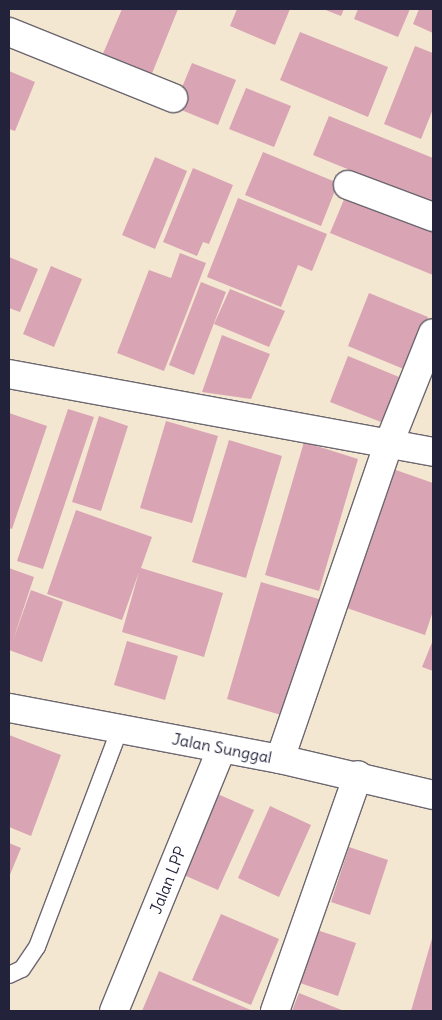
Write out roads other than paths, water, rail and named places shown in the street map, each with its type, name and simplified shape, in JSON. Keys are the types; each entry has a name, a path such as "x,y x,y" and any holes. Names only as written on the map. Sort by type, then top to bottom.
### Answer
{"street":[{"path":"9,32 173,98"},
{"path":"348,185 433,217"},
{"path":"280,759 389,443 433,333"},
{"path":"9,374 433,452"},
{"name":"Jalan Sunggal","path":"9,708 358,775 433,795"},
{"name":"Jalan LPP","path":"114,1011 222,748"},
{"path":"275,1011 358,775"}],"lane":[{"path":"9,975 22,969 37,947 120,728"}]}
